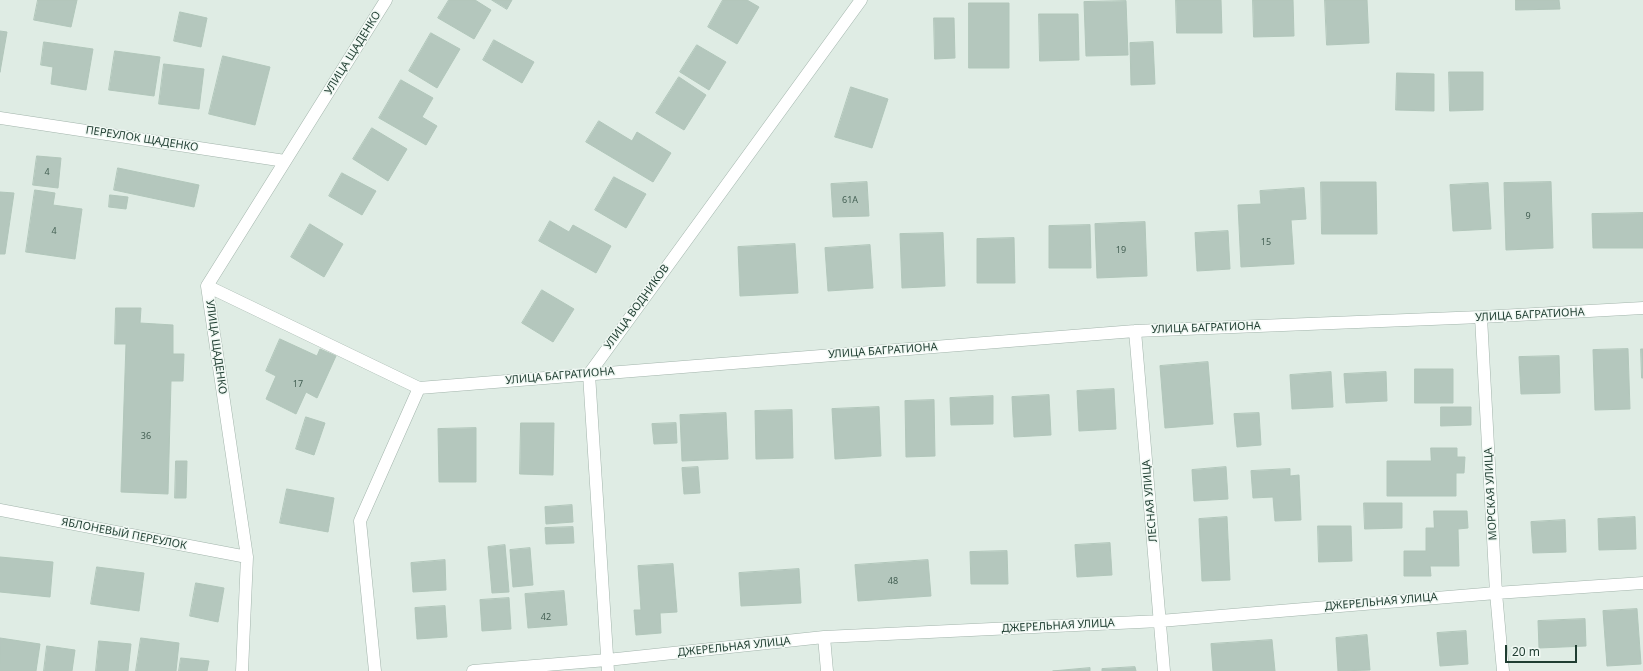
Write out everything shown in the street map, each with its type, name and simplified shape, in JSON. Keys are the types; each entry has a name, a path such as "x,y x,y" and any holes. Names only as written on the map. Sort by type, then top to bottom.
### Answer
{"street":[{"name":"УЛИЦА ЩАДЕНКО","path":"242,671 247,557 207,286 386,0"},
{"name":"УЛИЦА ВОДНИКОВ","path":"589,374 861,0"},
{"name":"ПЕРЕУЛОК ЩАДЕНКО","path":"0,118 285,161"},
{"path":"207,286 419,388 360,521 375,671"},
{"name":"УЛИЦА БАГРАТИОНА","path":"419,388 1135,331 1481,317 1643,308"},
{"name":"МОРСКАЯ УЛИЦА","path":"1481,317 1496,593 1503,671"},
{"name":"ЛЕСНАЯ УЛИЦА","path":"1135,331 1164,671"},
{"path":"589,374 607,666"},
{"name":"ЯБЛОНЕВЫЙ ПЕРЕУЛОК","path":"0,510 247,557"},
{"name":"ДЖЕРЕЛЬНАЯ УЛИЦА","path":"472,671 607,666 824,637 1160,621 1496,593 1643,583"},
{"path":"824,637 826,671"}],"building":[{"path":"38,0 77,0 71,27 34,20"},
{"path":"449,0 475,0 491,10 474,39 438,18"},
{"path":"492,0 512,0 507,9"},
{"path":"723,0 747,0 759,7 737,44 708,27"},
{"path":"1176,0 1221,0 1222,33 1177,33"},
{"path":"1253,0 1293,0 1294,36 1254,37"},
{"path":"1325,0 1367,0 1369,43 1327,45"},
{"path":"1516,0 1559,0 1560,9 1516,10"},
{"path":"1126,1 1128,55 1086,56 1084,2"},
{"path":"969,3 1009,3 1009,68 969,68"},
{"path":"180,12 207,18 201,47 174,41"},
{"path":"1039,14 1078,14 1079,60 1040,61"},
{"path":"934,18 954,18 955,58 935,59"},
{"path":"0,31 7,32 0,72"},
{"path":"431,33 460,49 437,88 409,71"},
{"path":"494,40 534,62 522,83 483,60"},
{"path":"44,42 93,49 86,90 51,84 53,67 41,65"},
{"path":"1153,42 1155,84 1131,85 1130,43"},
{"path":"697,45 726,62 709,90 680,72"},
{"path":"115,51 160,57 154,96 109,90"},
{"path":"223,56 270,67 255,125 209,114"},
{"path":"164,64 204,69 199,109 159,104"},
{"path":"1449,72 1483,72 1483,110 1450,111"},
{"path":"1397,73 1434,74 1434,111 1396,110"},
{"path":"679,77 706,95 684,130 656,113"},
{"path":"401,80 433,98 422,117 437,126 426,145 379,118"},
{"path":"851,87 888,99 872,148 835,137"},
{"path":"599,121 632,141 637,132 671,153 653,182 586,142"},
{"path":"372,128 407,149 388,181 353,159"},
{"path":"37,156 61,158 58,188 33,185"},
{"path":"118,168 199,185 194,207 114,190"},
{"path":"342,173 376,191 362,215 329,196"},
{"path":"614,177 646,194 626,228 595,210"},
{"path":"867,182 869,216 833,217 831,184"},
{"path":"1321,182 1376,182 1377,234 1322,234"},
{"path":"1551,182 1553,248 1506,250 1504,183"},
{"path":"1488,183 1491,229 1453,231 1450,185"},
{"path":"1304,188 1306,219 1291,220 1294,264 1241,267 1238,205 1261,204 1260,191"},
{"path":"35,190 55,193 53,205 82,209 75,259 26,252"},
{"path":"0,192 14,193 5,254 0,254"},
{"path":"110,195 128,197 126,209 109,207"},
{"path":"1643,213 1643,248 1593,248 1592,214"},
{"path":"550,221 569,232 573,225 611,246 596,273 539,241"},
{"path":"1145,222 1147,276 1097,278 1095,224"},
{"path":"310,224 343,244 324,277 291,257"},
{"path":"1090,225 1091,268 1049,268 1049,226"},
{"path":"1228,231 1230,269 1197,271 1195,233"},
{"path":"943,233 945,286 902,288 900,234"},
{"path":"1014,238 1015,283 977,283 977,239"},
{"path":"795,244 798,293 740,296 738,247"},
{"path":"870,245 873,288 828,291 825,248"},
{"path":"542,290 574,309 553,342 522,323"},
{"path":"116,308 141,308 140,323 173,325 173,354 184,354 183,381 171,381 168,494 121,492 126,344 115,344"},
{"path":"280,339 317,356 320,349 336,356 317,398 306,392 296,414 266,399 276,376 266,371"},
{"path":"1628,349 1630,409 1595,410 1593,350"},
{"path":"1641,349 1643,349 1643,378 1642,378"},
{"path":"1559,356 1560,393 1521,394 1519,357"},
{"path":"1208,362 1213,424 1165,428 1160,366"},
{"path":"1415,369 1453,369 1453,403 1415,403"},
{"path":"1331,372 1333,407 1292,409 1290,375"},
{"path":"1386,372 1387,401 1346,403 1344,374"},
{"path":"1114,389 1116,429 1079,431 1077,391"},
{"path":"1049,395 1051,435 1014,437 1012,397"},
{"path":"993,396 993,424 951,425 950,398"},
{"path":"934,400 935,456 906,457 905,401"},
{"path":"879,407 881,456 835,459 832,409"},
{"path":"1441,407 1471,407 1471,425 1441,426"},
{"path":"792,410 793,458 756,459 755,411"},
{"path":"726,413 728,459 682,461 680,415"},
{"path":"1259,413 1261,445 1237,447 1234,414"},
{"path":"306,417 325,423 314,455 296,449"},
{"path":"521,423 554,423 553,475 520,474"},
{"path":"676,423 677,443 654,444 652,424"},
{"path":"476,428 476,482 439,482 438,429"},
{"path":"1431,448 1457,448 1457,457 1465,457 1464,473 1456,473 1456,496 1387,496 1387,461 1431,461"},
{"path":"176,461 187,461 186,498 175,498"},
{"path":"698,467 700,493 684,494 682,468"},
{"path":"1226,467 1228,499 1194,501 1192,470"},
{"path":"1290,469 1290,476 1299,475 1301,520 1275,521 1273,497 1253,498 1251,471"},
{"path":"287,489 334,498 328,532 280,523"},
{"path":"1364,503 1402,503 1402,528 1365,529"},
{"path":"572,505 573,522 546,524 545,507"},
{"path":"1434,511 1467,511 1468,528 1458,529 1459,566 1430,566 1431,576 1404,576 1404,551 1426,551 1426,528 1434,528"},
{"path":"1227,517 1230,580 1202,581 1199,519"},
{"path":"1635,517 1636,549 1599,550 1598,519"},
{"path":"1565,520 1566,552 1533,553 1531,522"},
{"path":"1318,526 1351,526 1352,561 1319,562"},
{"path":"573,527 574,543 546,544 545,528"},
{"path":"1110,543 1112,575 1077,577 1075,545"},
{"path":"505,545 509,592 492,593 488,547"},
{"path":"530,548 533,585 513,587 510,550"},
{"path":"1007,551 1008,584 971,584 970,552"},
{"path":"0,557 53,562 50,597 0,592"},
{"path":"445,560 446,590 413,592 411,563"},
{"path":"928,560 931,596 858,601 855,565"},
{"path":"673,564 677,612 660,613 661,633 636,635 634,610 641,610 638,566"},
{"path":"97,567 144,573 139,611 91,604"},
{"path":"799,569 801,603 741,606 739,573"},
{"path":"196,583 224,588 218,622 190,616"},
{"path":"564,591 567,625 528,628 525,594"},
{"path":"509,598 511,629 482,631 480,600"},
{"path":"445,606 447,637 417,639 415,608"},
{"path":"1637,609 1641,664 1607,666 1603,611"},
{"path":"1585,619 1586,646 1539,648 1538,621"},
{"path":"1466,631 1468,664 1440,666 1437,633"},
{"path":"1367,635 1370,670 1338,671 1336,638"},
{"path":"0,638 40,644 36,671 0,671"},
{"path":"141,638 179,643 176,671 136,671"},
{"path":"1272,640 1275,671 1213,671 1211,644"},
{"path":"99,641 131,644 128,671 96,671"},
{"path":"47,646 75,650 72,671 44,671"},
{"path":"181,658 209,661 207,671 179,671"},
{"path":"1135,667 1136,671 1102,671 1102,669"},
{"path":"1090,668 1090,671 1053,671"}]}
